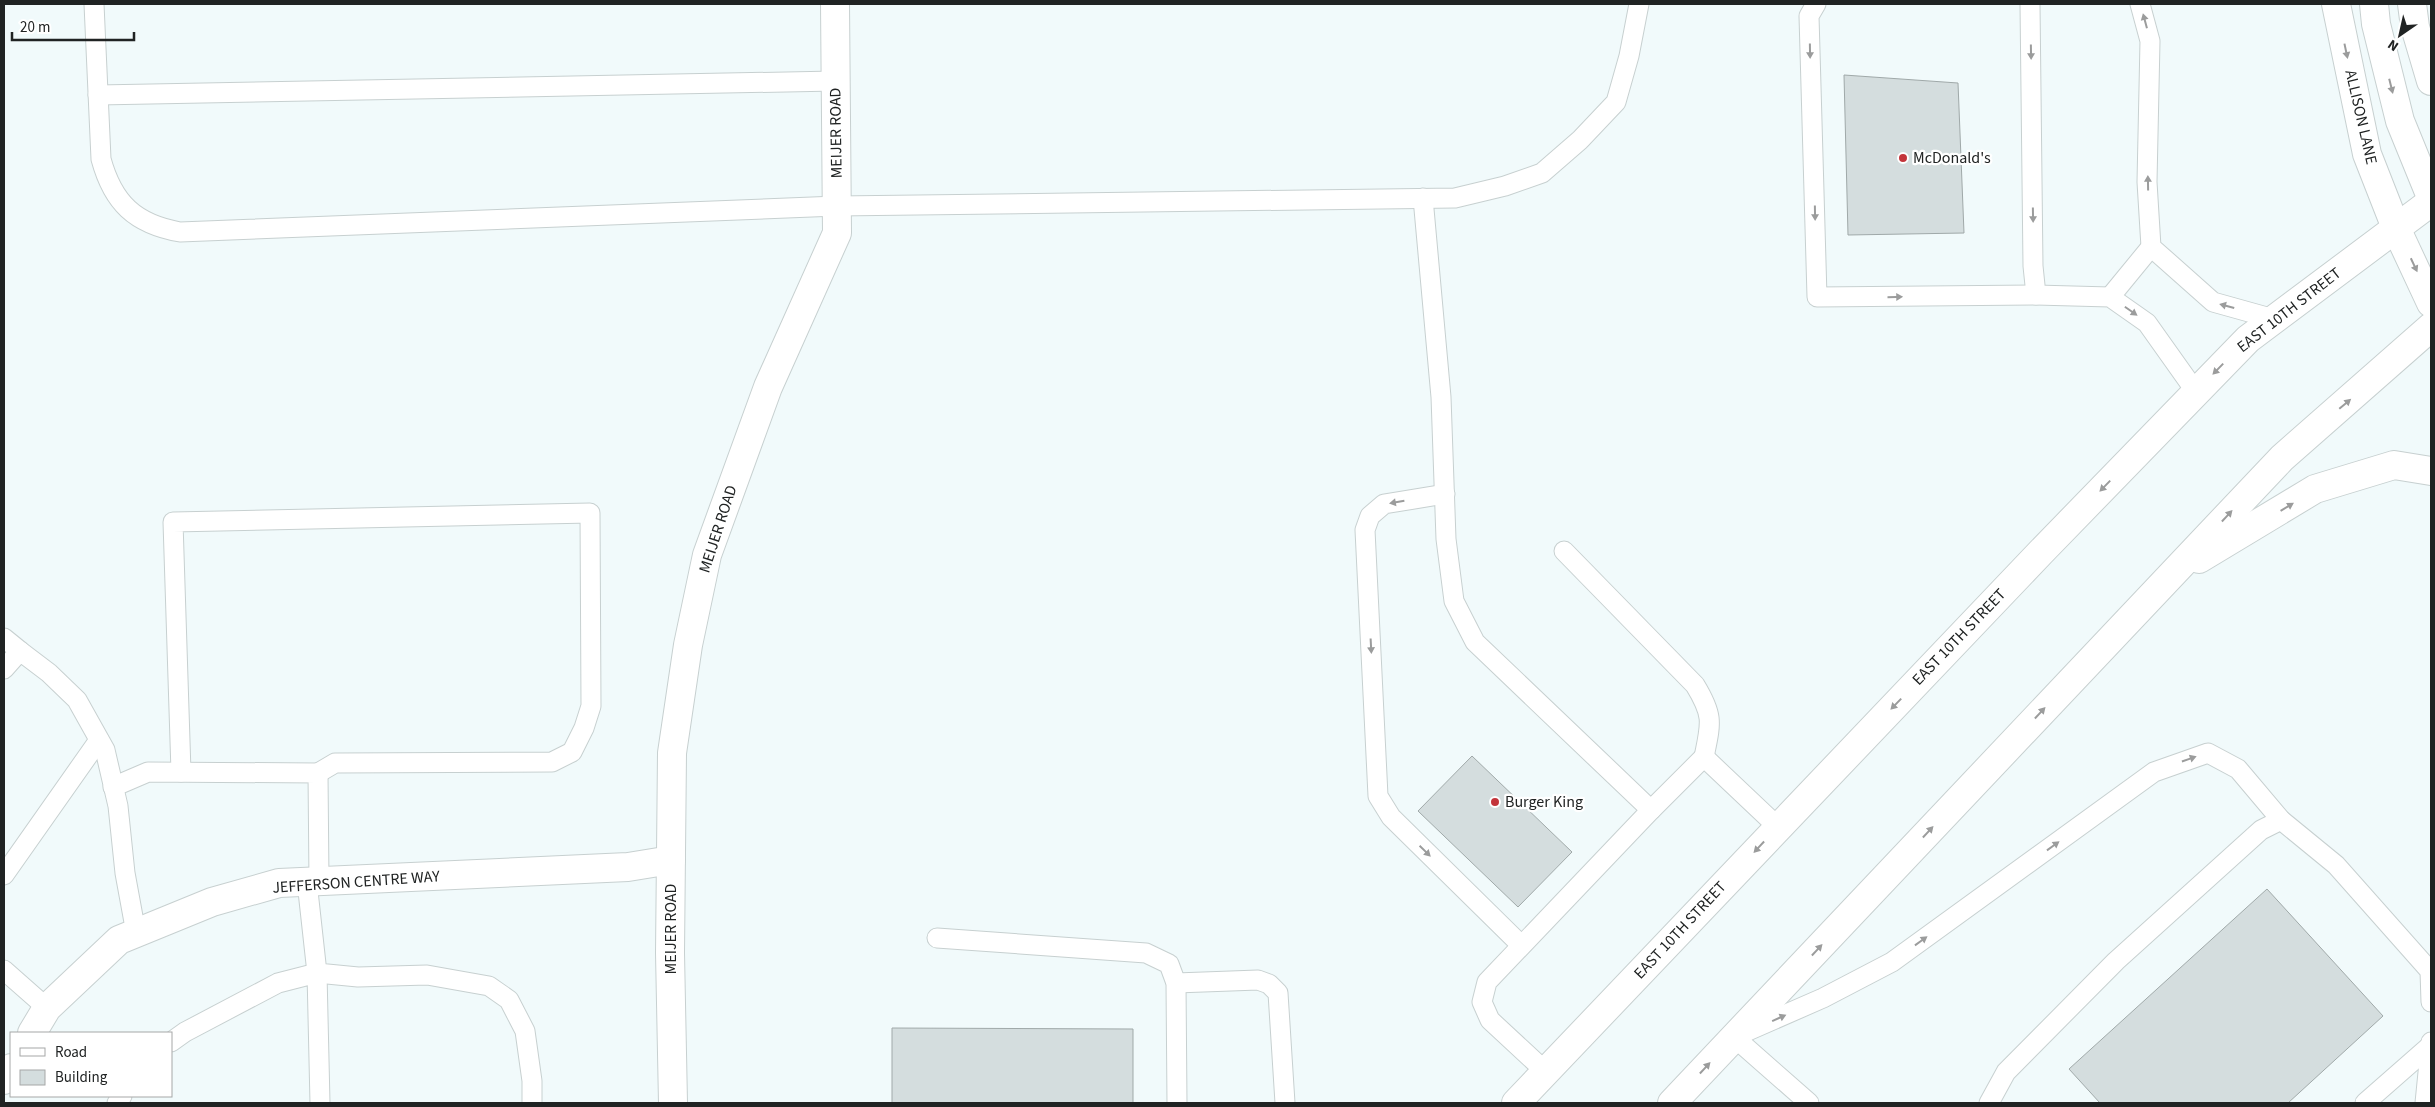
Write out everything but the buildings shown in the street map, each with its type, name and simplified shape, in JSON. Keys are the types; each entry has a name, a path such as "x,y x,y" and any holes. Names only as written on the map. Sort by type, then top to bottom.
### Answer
{"main road":[{"name":"MEIJER ROAD","path":"673,1103 670,953 672,753 688,645 707,554 768,387 837,233 835,4"},
{"name":"ALLISON LANE","path":"2336,4 2367,154 2396,228 2431,303"},
{"path":"2374,4 2376,24 2400,122 2431,197"},
{"path":"2412,4 2415,27 2431,81"},
{"name":"EAST 10TH STREET","path":"1516,1103 1778,827 2248,339 2431,202"},
{"path":"1672,1103 2282,458 2431,327"},
{"path":"2170,576 2315,490 2394,465 2431,470"},
{"name":"JEFFERSON CENTRE WAY","path":"33,1032 47,1008 119,940 212,902 279,883 628,867 671,860"}],"lane":[{"path":"94,4 101,159 106,180 116,198 132,213 160,229 180,232 837,206 1455,198 1505,186 1542,173 1580,140 1616,102 1629,56 1639,4"},
{"path":"1816,4 1809,16 1817,297 2036,295 2110,297 2147,323 2196,392"},
{"path":"2030,4 2033,266 2036,295"},
{"path":"2110,297 2151,247 2148,182 2150,41 2140,4"},
{"path":"98,95 836,81"},
{"path":"1423,198 1441,397 1446,539 1454,601 1476,642 1651,810"},
{"path":"2151,247 2213,302 2274,319"},
{"path":"1445,494 1384,504 1370,516 1365,530 1378,796 1391,817 1521,945"},
{"path":"113,787 148,772 318,773 335,763 552,762 572,752 584,728 591,706 590,512 173,522 180,772"},
{"path":"1546,1072 1490,1020 1482,1002 1487,982 1704,757 1710,728 1708,706 1695,685 1564,551"},
{"path":"4,638 49,673 77,700 105,750 113,787 136,933"},
{"path":"4,669 20,651"},
{"path":"4,875 99,740"},
{"path":"1809,1103 1734,1037 1823,998 1892,962 2154,772 2208,753 2238,769 2281,820 2336,865 2430,971 2431,1002"},
{"path":"1704,757 1778,827"},
{"path":"318,773 313,882 320,1103"},
{"path":"1989,1103 2006,1072 2116,961 2261,830 2281,820"},
{"path":"937,938 1146,953 1169,964 1176,983 1177,1103"},
{"path":"4,970 47,1008"},
{"path":"172,1041 185,1032 278,984 317,973 358,977 427,975 489,986 509,1000 526,1031 532,1081 532,1103"},
{"path":"1176,983 1258,980 1269,984 1278,993 1285,1103"},
{"path":"2365,1103 2431,1042"},
{"path":"2425,1103 2431,1042"}],"place":[{"name":"McDonald's","path":"1903,158"},
{"name":"Burger King","path":"1495,802"}]}
